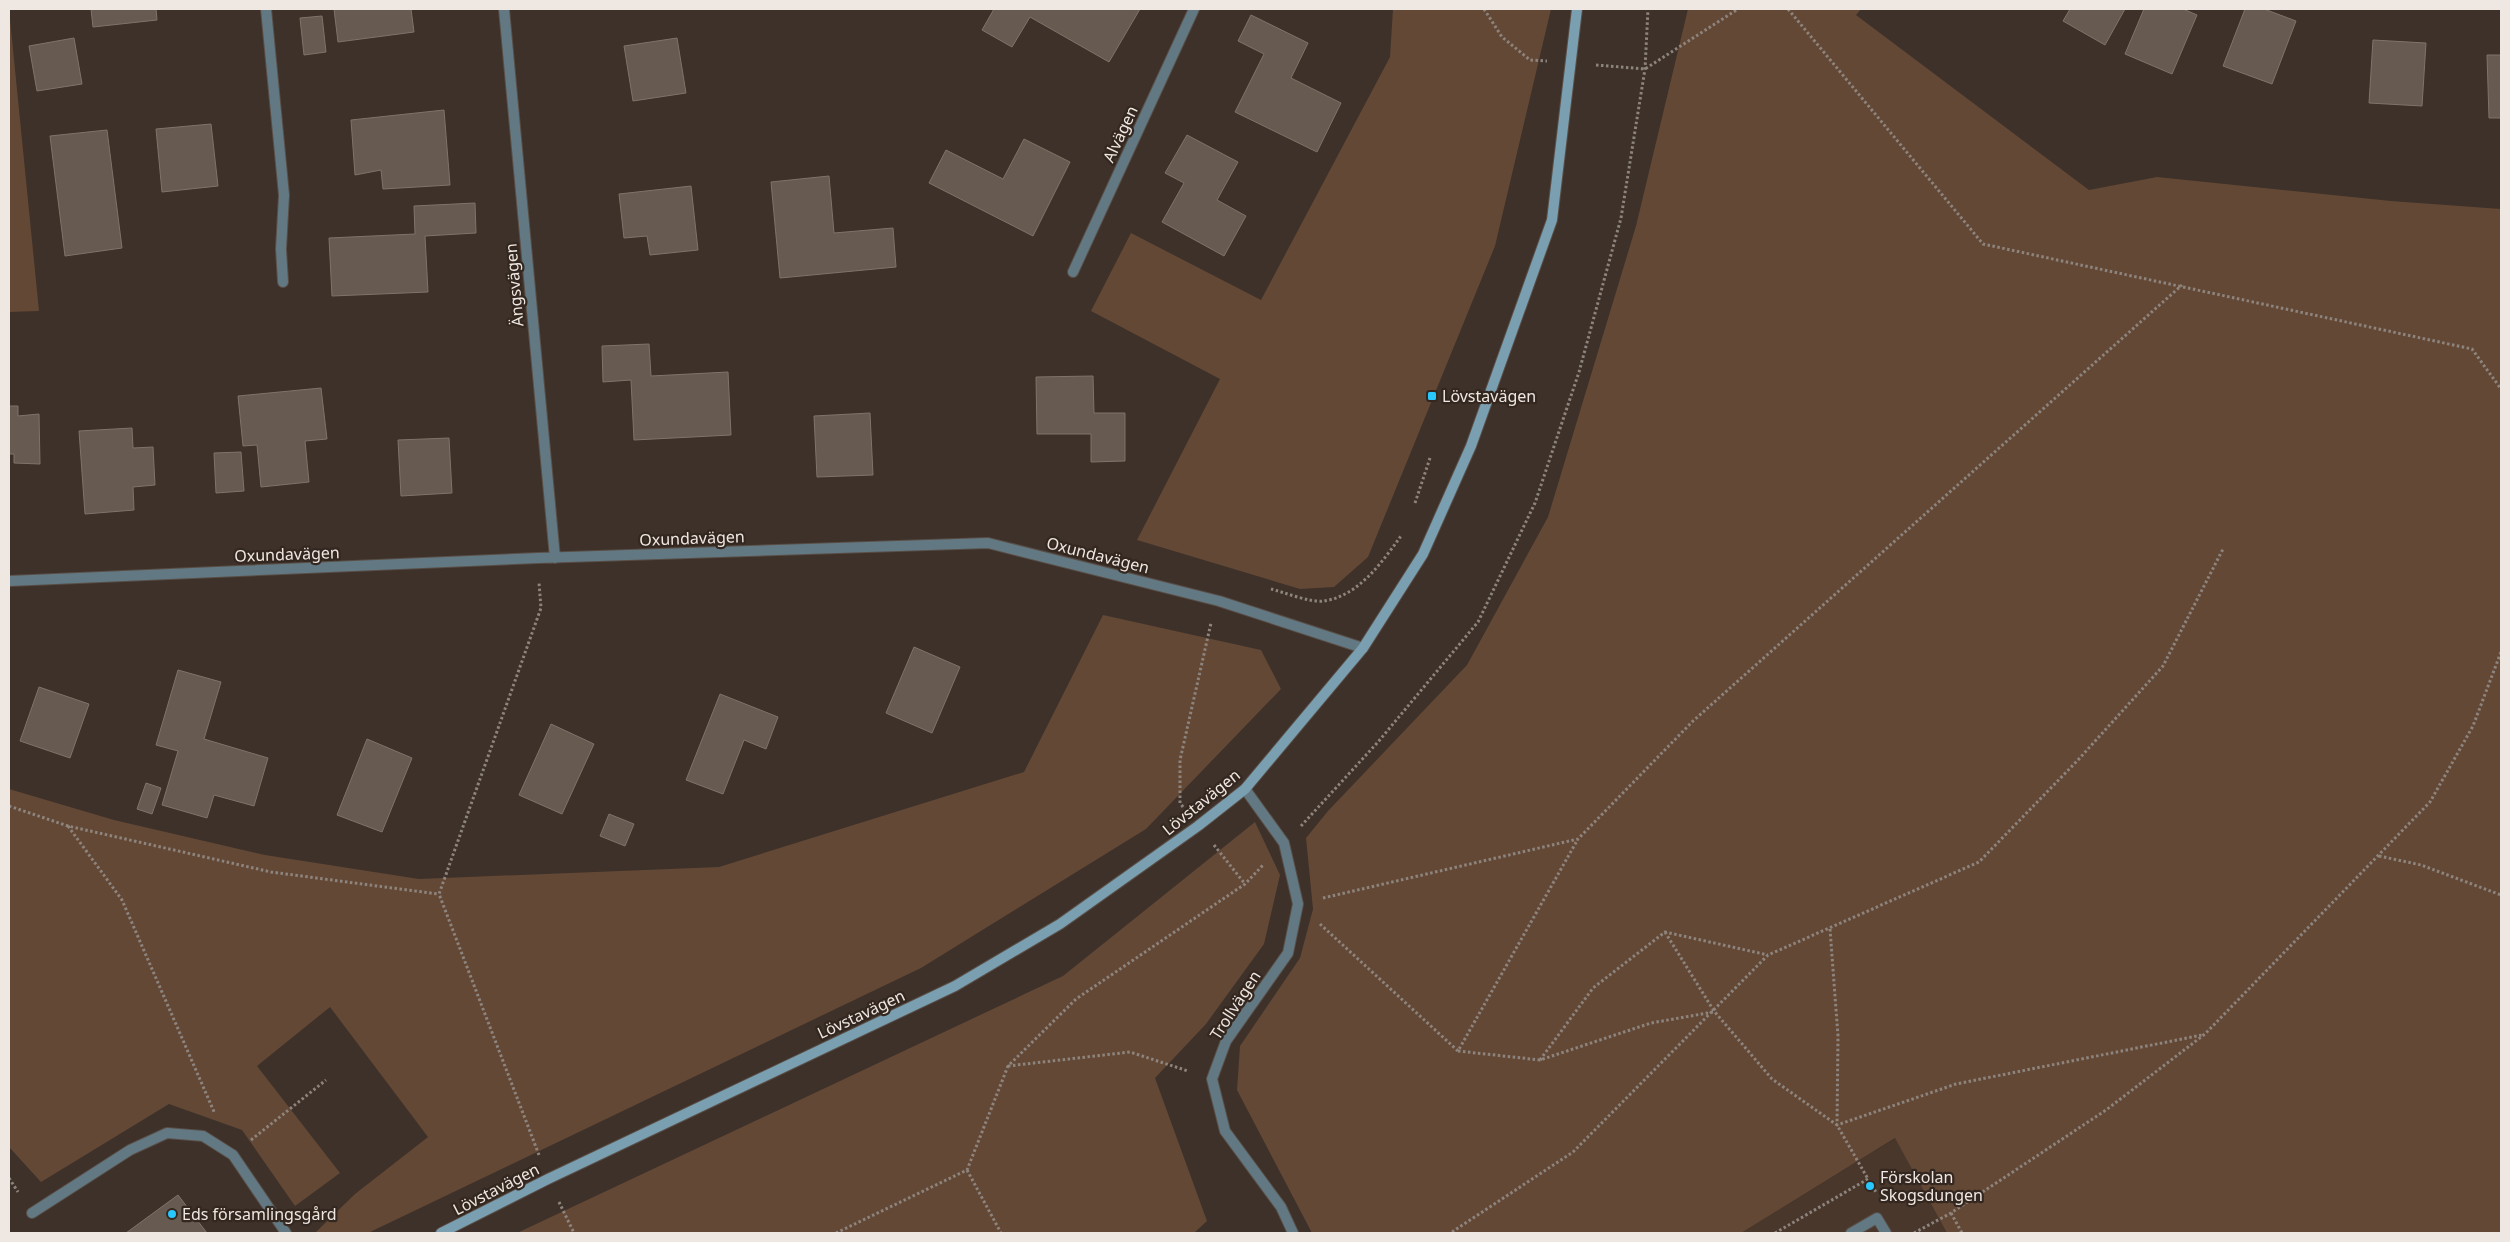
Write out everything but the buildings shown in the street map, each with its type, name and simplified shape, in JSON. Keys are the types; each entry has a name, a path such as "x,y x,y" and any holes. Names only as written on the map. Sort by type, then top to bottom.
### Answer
{"street":[{"path":"266,9 284,195 280,249 282,282"},
{"name":"Ängsvägen","path":"504,9 554,558"},
{"name":"Alvägen","path":"1073,272 1194,9"},
{"name":"Lövstavägen","path":"441,1233 548,1178 955,986 1060,924 1198,826 1245,789 1363,648 1422,554 1471,446 1552,220 1572,64 1577,9"},
{"name":"Oxundavägen","path":"9,581 538,558 988,543 1219,601 1363,648"},
{"name":"Trollvägen","path":"1212,1079 1226,1041 1288,953 1298,904 1284,843 1245,789"},
{"path":"1212,1079 1225,1131 1281,1207 1293,1233"},
{"path":"32,1213 130,1150 167,1132 203,1136 233,1155 286,1233"},
{"path":"1851,1233 1877,1218 1886,1233"}],"path":[{"path":"1484,9 1502,37 1530,60 1645,69 1738,9"},
{"path":"1788,9 1982,244 2182,285 2472,349 2501,389"},
{"path":"1458,1051 1578,839 1694,721 2182,285"},
{"path":"1413,510 1430,458"},
{"path":"1270,588 1322,602 1349,592 1381,562 1402,534"},
{"path":"1452,1232 1573,1152 1768,955 1979,862 2078,760 2163,666 2223,549"},
{"path":"538,558 541,608 438,894 548,1178 574,1233"},
{"path":"1219,601 1212,618 1180,760 1180,803 1245,884"},
{"path":"1914,1233 1951,1212 2106,1110 2205,1034 2430,802 2473,726 2501,652"},
{"path":"9,806 68,826 271,872 438,894"},
{"path":"68,826 122,900 233,1155 326,1080"},
{"path":"1298,904 1578,839"},
{"path":"2378,856 2421,865 2498,891 2501,895"},
{"path":"1298,904 1458,1051 1540,1060 1651,1023 1714,1011"},
{"path":"1830,929 1838,1036 1837,1124"},
{"path":"1664,932 1768,955"},
{"path":"1540,1060 1593,988 1664,932"},
{"path":"1664,932 1714,1011 1772,1079 1837,1124 1868,1179"},
{"path":"1837,1124 1956,1084 2205,1034"},
{"path":"1008,1066 1130,1052 1212,1079"},
{"path":"967,1170 1001,1233"},
{"path":"1951,1212 1962,1233"}],"shaded area":[{"path":"9,9 39,311 9,312"},
{"path":"1393,9 1551,9 1495,246 1368,557 1334,587 1300,589 1137,540 1220,379 1091,311 1131,233 1261,300 1390,57"},
{"path":"1688,9 1861,9 1856,15 2089,190 2157,177 2391,201 2501,209 2501,1233 1947,1233 1895,1138 1741,1233 1312,1233 1237,1090 1240,1046 1300,958 1313,909 1306,838 1328,811 1467,665 1548,517 1636,226"},
{"path":"1103,615 1261,650 1281,689 1146,829 921,968 368,1233 315,1233 355,1194 428,1137 330,1007 257,1066 340,1173 295,1206 242,1130 169,1104 41,1182 9,1147 9,789 114,820 265,855 419,879 719,867 1024,772"},
{"path":"1255,822 1280,875 1264,944 1206,1024 1155,1078 1207,1221 1194,1233 517,1233 1063,976"},
{"name":"Förskolan Skogsdungen","path":"1896,1138 1947,1233 1741,1233"}],"place":[{"name":"Lövstavägen","path":"1432,396"},
{"name":"Förskolan Skogsdungen","path":"1870,1186"},
{"name":"Eds församlingsgård","path":"172,1214"}]}
